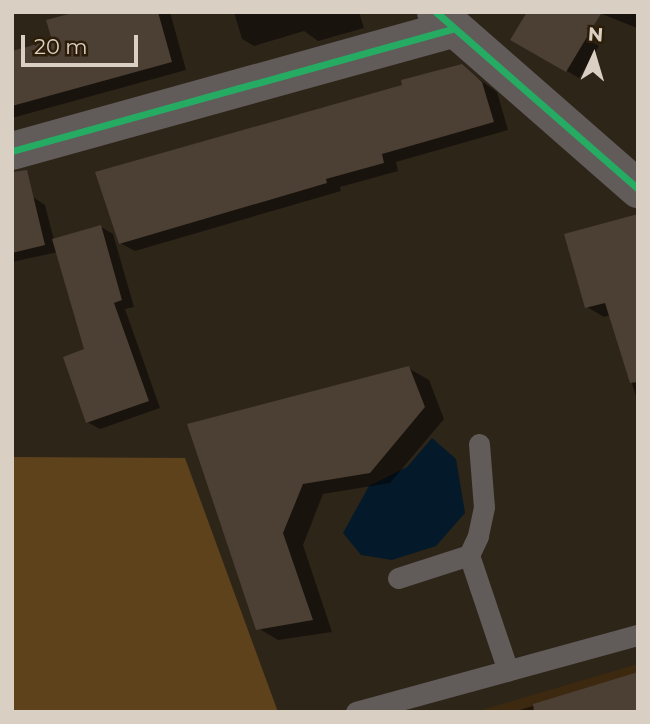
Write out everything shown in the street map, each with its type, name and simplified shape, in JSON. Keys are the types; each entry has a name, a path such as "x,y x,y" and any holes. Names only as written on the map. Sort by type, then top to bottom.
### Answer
{"street":[{"path":"12,151 444,21 638,189"}],"lane":[{"path":"479,444 484,507 478,536 469,555 508,671"},
{"path":"398,578 469,555"},
{"path":"356,712 638,635"}],"shaded area":[{"path":"12,457 185,458 278,712 12,712"},
{"path":"638,664 638,712 475,712"}],"water":[{"path":"432,438 456,459 465,513 436,546 392,560 361,555 343,533 369,486 407,467"}],"building":[{"path":"76,12 158,12 172,62 12,106 12,51 52,40 46,20"},
{"path":"527,12 602,12 566,72 510,40"},
{"path":"462,64 482,82 494,122 382,154 384,163 326,179 327,183 119,244 95,172 402,85 401,80"},
{"path":"27,170 45,245 12,253 12,172"},
{"path":"638,214 638,382 630,383 605,303 585,308 564,234"},
{"path":"101,225 122,300 114,303 149,401 86,423 63,357 84,349 52,239"},
{"path":"409,366 425,407 370,473 303,484 283,533 313,620 256,630 187,424"},
{"path":"638,672 638,712 534,712 533,704"}],"cycle path":[{"path":"436,12 638,189"},
{"path":"12,151 453,29"}]}
